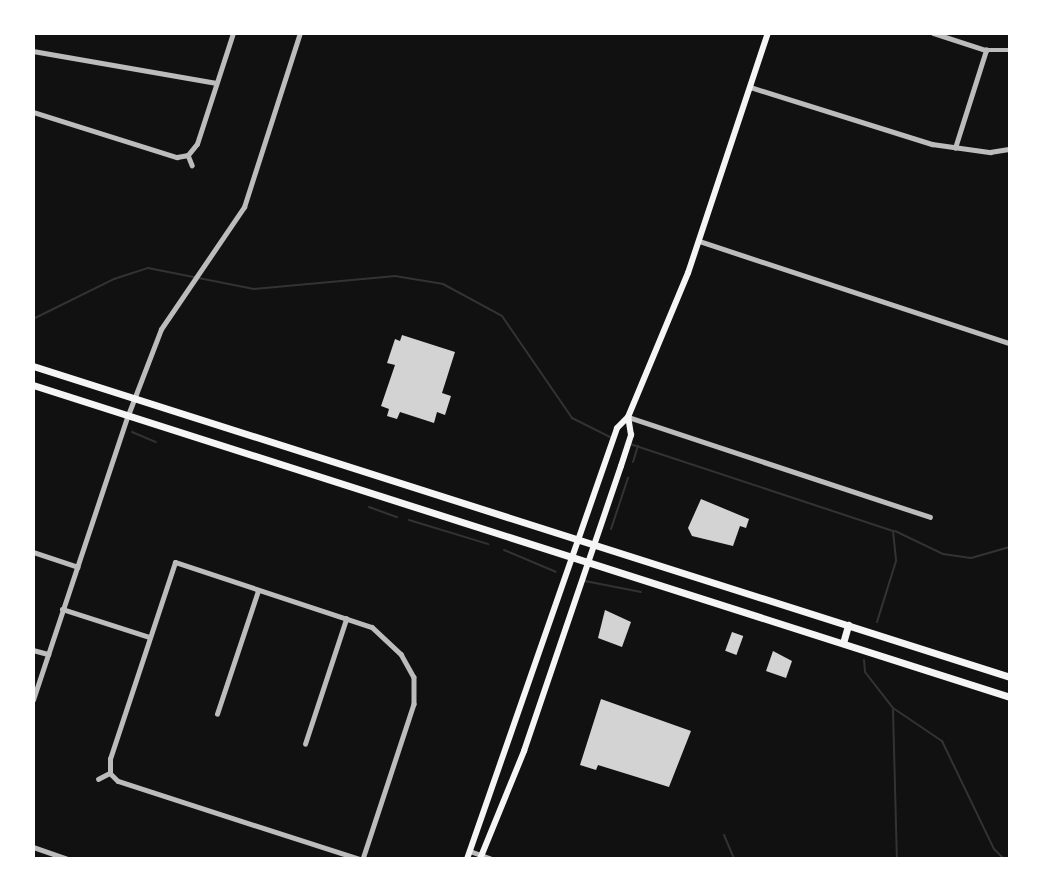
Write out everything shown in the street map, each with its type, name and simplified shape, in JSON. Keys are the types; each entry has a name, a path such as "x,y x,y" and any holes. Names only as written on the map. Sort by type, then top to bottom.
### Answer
{"main road":[{"path":"467,859 617,430 628,417 698,240 768,33"},
{"path":"33,366 1010,677"},
{"path":"33,385 573,554 1010,697"},
{"path":"481,857 524,751 623,459 631,435 628,417"},
{"path":"354,487 362,470"},
{"path":"843,643 848,625"}],"street":[{"path":"33,112 177,157 188,155 197,144 233,33"},
{"path":"33,700 133,398 156,339 184,294 216,253 249,193 300,33"},
{"path":"933,33 986,50 1010,50"},
{"path":"955,148 986,50"},
{"path":"33,51 216,83"},
{"path":"750,87 955,148 1010,149"},
{"path":"188,155 192,165"},
{"path":"698,240 1010,343"},
{"path":"628,417 930,517"},
{"path":"33,552 78,567"},
{"path":"175,562 258,591 372,627 388,639 414,677 414,704 361,859 118,781 110,773 110,759 175,562"},
{"path":"217,714 258,591"},
{"path":"62,609 149,637"},
{"path":"305,744 346,620"},
{"path":"33,650 48,654"},
{"path":"98,779 110,773"},
{"path":"33,847 67,859"},
{"path":"470,851 492,859"}],"building":[{"path":"402,335 455,352 442,393 451,396 445,415 437,412 434,423 400,412 397,419 387,416 389,409 381,406 395,365 387,363 395,339 400,341"},
{"path":"701,499 749,519 746,528 740,526 733,546 692,536 688,528"},
{"path":"605,610 631,622 622,647 598,638"},
{"path":"732,632 743,636 736,655 725,651"},
{"path":"773,651 792,661 786,678 766,671"},
{"path":"601,699 691,731 669,787 598,765 596,770 580,765"}],"waterway":[{"path":"33,319 114,279 148,268 254,289 395,276 443,284 502,316 572,418 612,438"},
{"path":"132,432 156,442"},
{"path":"630,444 893,531 896,561 877,622"},
{"path":"633,462 638,446"},
{"path":"611,529 628,478"},
{"path":"369,507 397,517"},
{"path":"409,520 488,544"},
{"path":"895,531 943,554 971,558 1010,547"},
{"path":"504,550 556,572"},
{"path":"585,581 641,592"},
{"path":"864,660 865,672 893,708 942,741 994,849 1004,859"},
{"path":"893,710 897,859"},
{"path":"724,835 734,859"}]}
